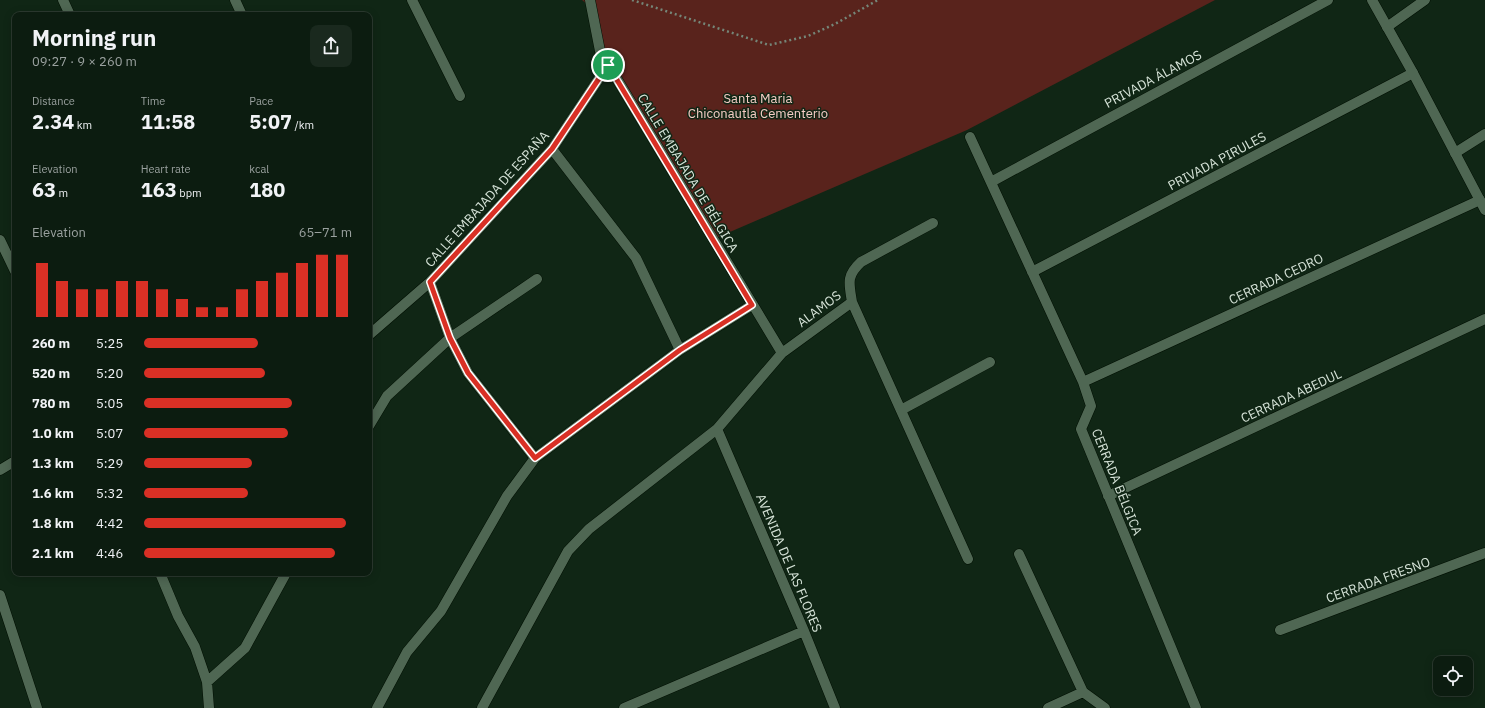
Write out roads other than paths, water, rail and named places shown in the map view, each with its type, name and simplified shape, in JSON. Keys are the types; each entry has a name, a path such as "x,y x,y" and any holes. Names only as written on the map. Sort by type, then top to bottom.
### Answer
{"street":[{"path":"63,0 69,12"},
{"path":"235,0 241,12"},
{"path":"412,0 460,96"},
{"name":"CALLE EMBAJADA DE BÉLGICA","path":"590,0 600,51 782,354"},
{"name":"PRIVADA ÁLAMOS","path":"991,182 1328,0"},
{"path":"1372,0 1413,72 1485,210"},
{"path":"1387,27 1425,0"},
{"name":"CALLE EMBAJADA DE ESPAÑA","path":"372,332 430,282 552,149 608,65"},
{"name":"PRIVADA PIRULES","path":"1032,272 1413,72"},
{"path":"1455,153 1485,134"},
{"name":"CERRADA BÉLGICA","path":"970,137 1083,382 1091,406 1081,429 1196,708"},
{"path":"552,149 636,258 680,350"},
{"name":"CERRADA CEDRO","path":"1083,382 1480,200"},
{"name":"ALAMOS","path":"482,708 568,551 590,529 717,429 782,354 852,302 849,283 852,270 861,262 933,223"},
{"path":"0,240 12,265"},
{"path":"372,421 388,396 450,338 537,279"},
{"path":"430,282 450,338 468,373 535,458"},
{"path":"852,302 968,559"},
{"path":"376,708 407,652 441,611 507,496 535,458 680,350 752,305"},
{"name":"CERRADA ABEDUL","path":"1108,496 1485,319"},
{"path":"901,410 990,362"},
{"name":"AVENIDA DE LAS FLORES","path":"717,429 804,631 835,708"},
{"path":"0,470 12,463"},
{"name":"CERRADA FRESNO","path":"1280,630 1485,553"},
{"path":"1019,554 1083,692 1105,708"},
{"path":"161,576 178,616 195,647 207,682 209,708"},
{"path":"207,682 245,648 284,576"},
{"path":"0,596 37,708"},
{"path":"624,708 804,631"},
{"path":"1048,708 1083,692"}],"park label":[{"name":"Santa Maria Chiconautla Cementerio","path":"758,106"}]}
